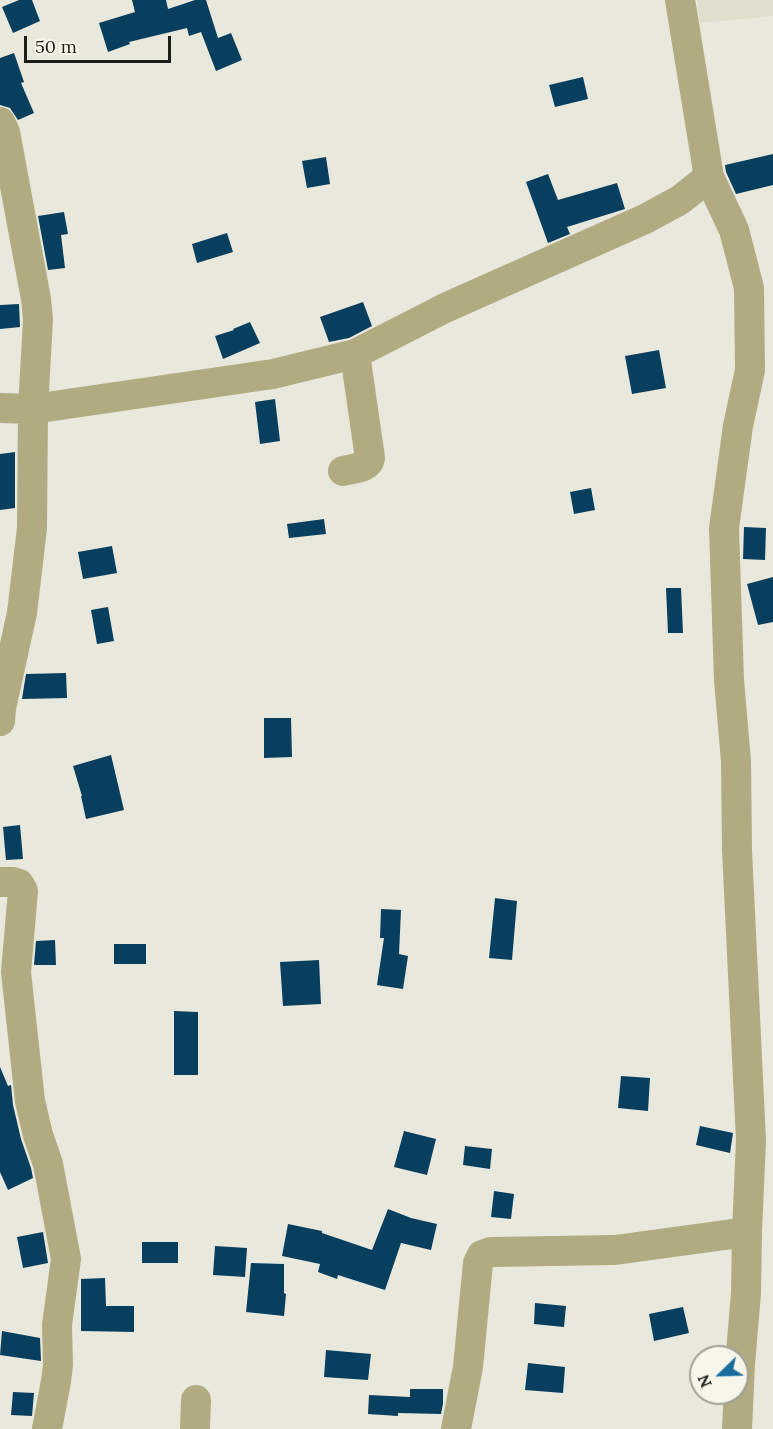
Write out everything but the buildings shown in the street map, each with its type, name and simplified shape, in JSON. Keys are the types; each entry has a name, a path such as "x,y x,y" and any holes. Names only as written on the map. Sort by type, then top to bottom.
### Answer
{"street":[{"path":"680,0 708,177 734,230 749,288 750,370 738,426 724,528 751,1140 746,1293 737,1429"},
{"path":"0,122 5,132 38,320 33,408 32,528 22,613 0,721"},
{"path":"0,408 33,408 273,374 355,354 445,308 645,219 680,200 708,177"},
{"path":"343,471 367,466 370,458 355,354"},
{"path":"0,882 19,884 23,891 16,972 30,1101 48,1164 66,1259 57,1326 56,1381 47,1429"},
{"path":"456,1429 468,1367 478,1263 482,1255 491,1251 615,1250 747,1232"}],"shaded area":[{"path":"697,0 773,0 773,16 700,23"}]}
